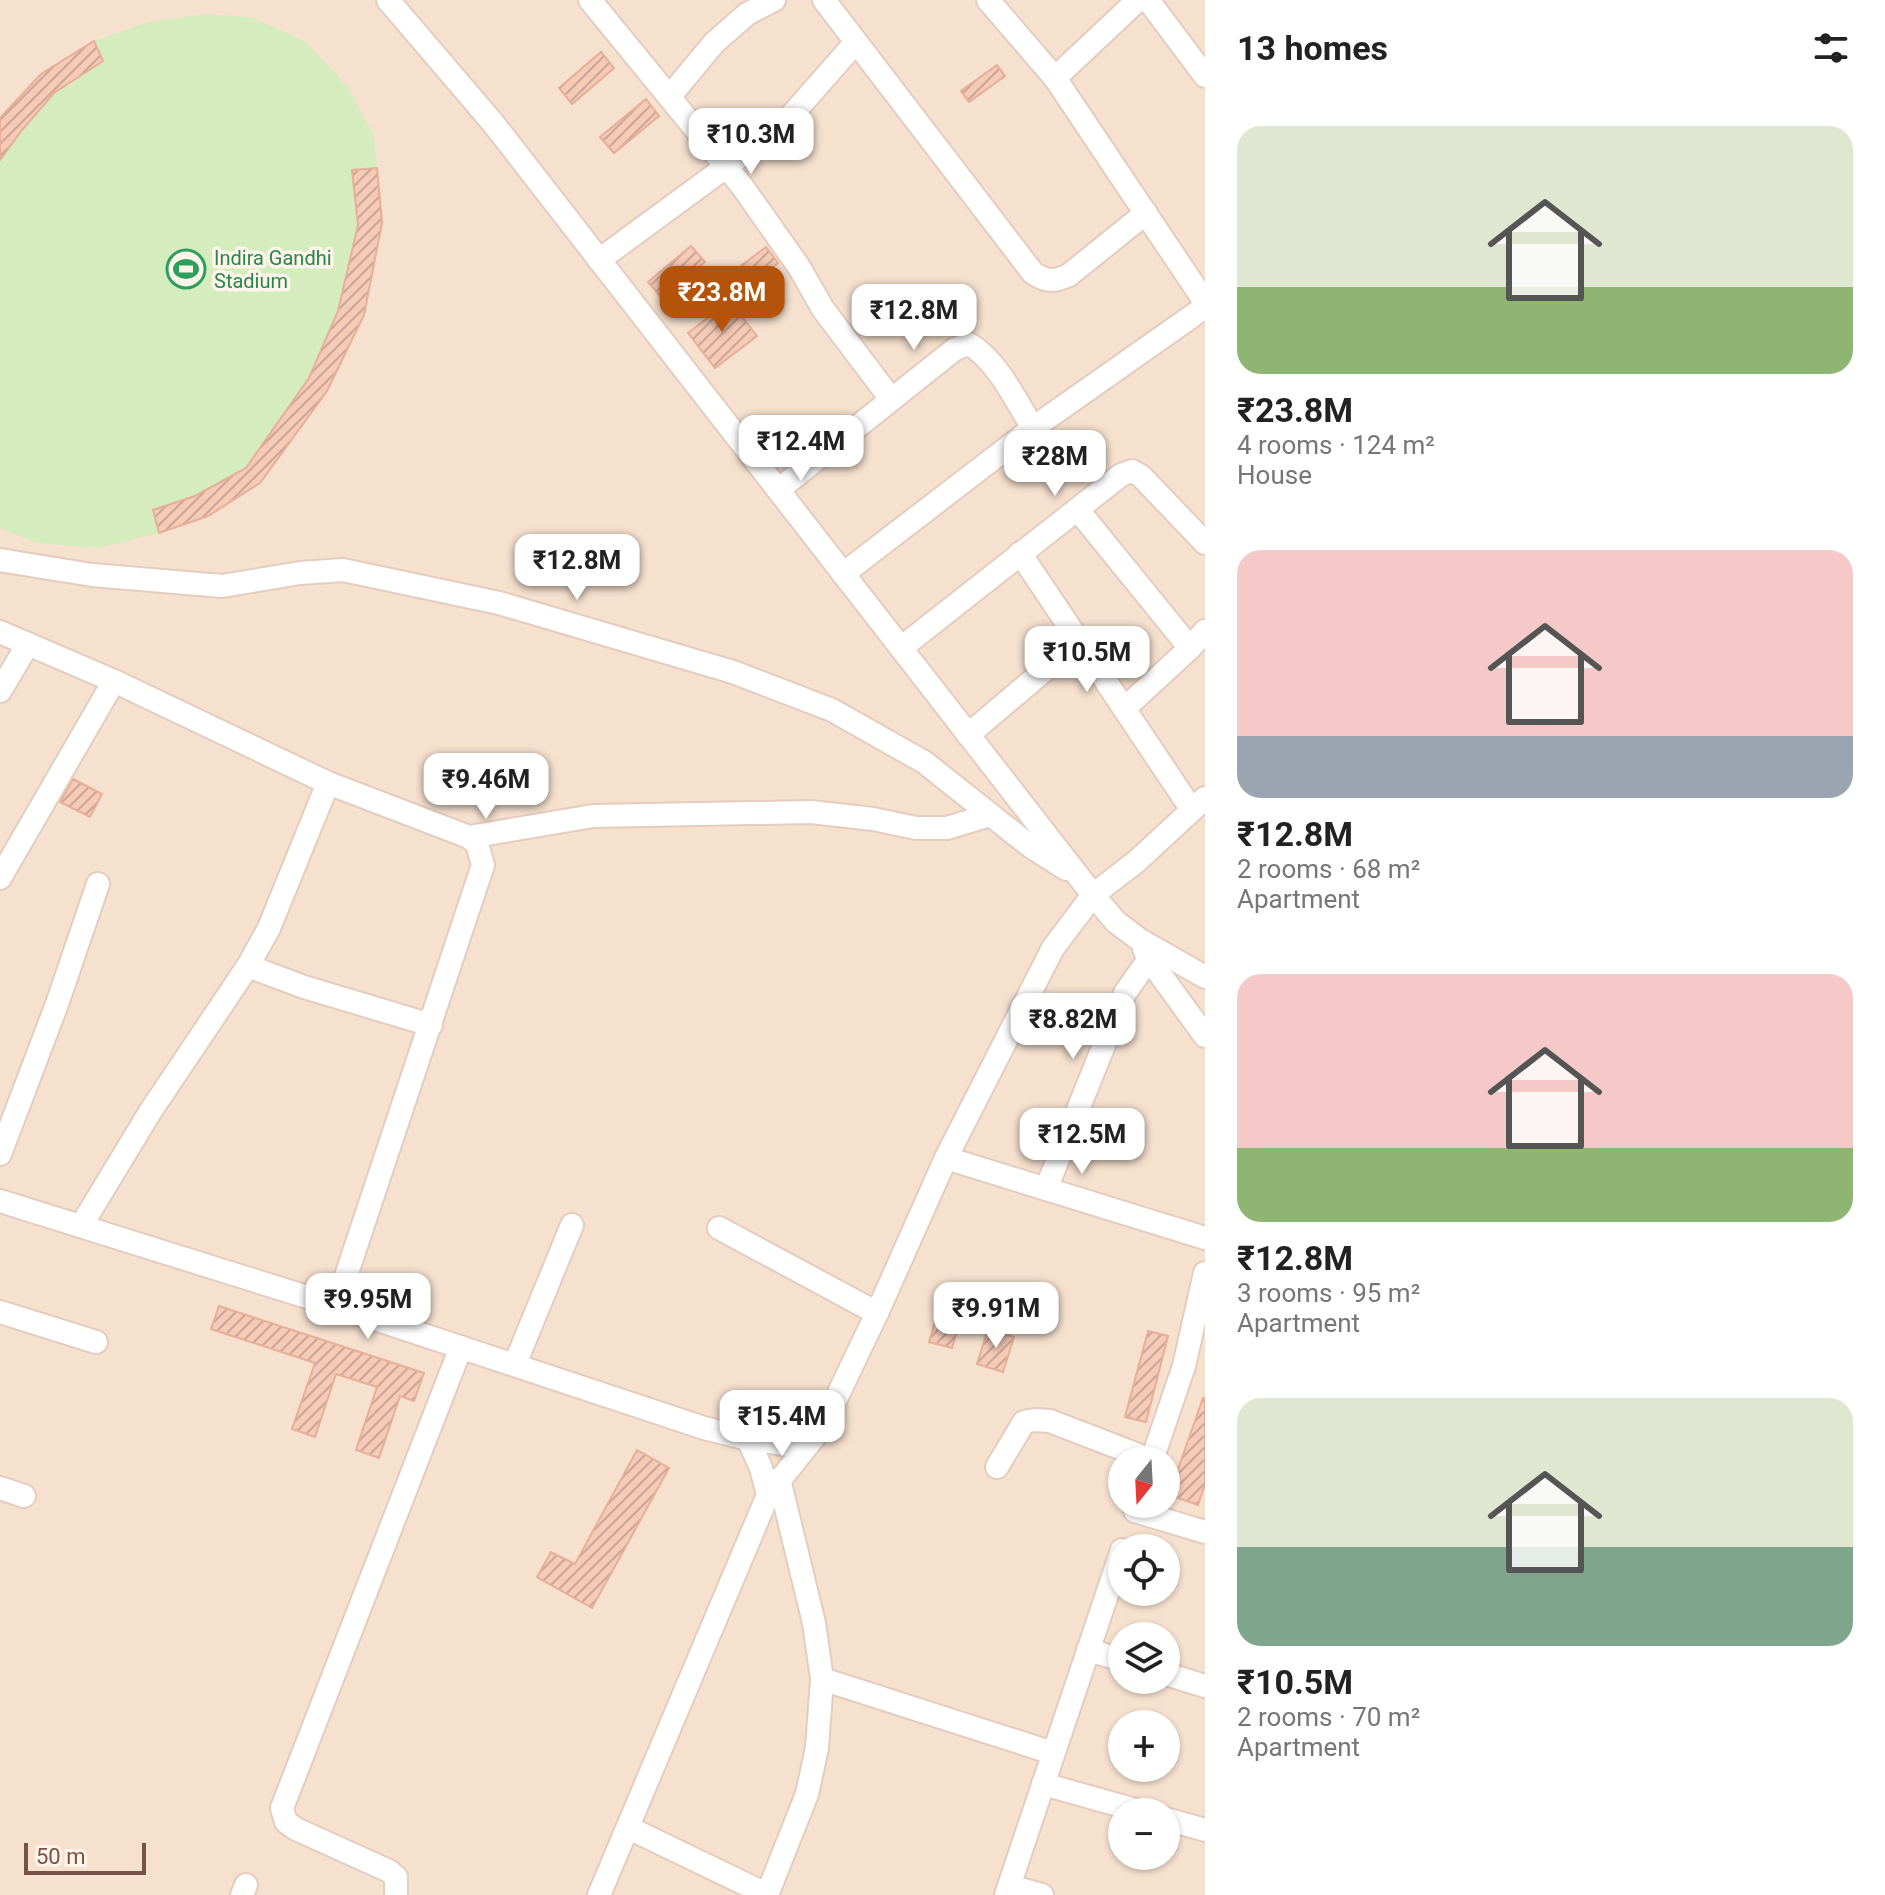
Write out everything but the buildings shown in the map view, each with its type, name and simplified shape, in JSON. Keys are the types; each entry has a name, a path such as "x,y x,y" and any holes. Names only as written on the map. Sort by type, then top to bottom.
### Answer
{"street":[{"path":"388,0 493,123 1087,887 1116,922 1145,949 1205,1036"},
{"path":"590,0 750,198 799,267 823,309 891,399"},
{"path":"670,96 725,33 747,14 774,0"},
{"path":"824,0 1033,273 1046,281 1056,281 1069,275 1146,213"},
{"path":"843,574 1033,428 1205,304 1055,78 988,0"},
{"path":"1055,78 1138,0"},
{"path":"1148,0 1205,76"},
{"path":"599,260 783,125 856,42"},
{"path":"778,490 955,349 969,344 994,369 1033,428"},
{"path":"901,648 1121,475 1132,471 1141,476 1205,543"},
{"path":"1078,510 1190,648"},
{"path":"599,1895 773,1487 823,1426 946,1158 1053,948 1087,887 1137,861 1199,804 1125,708 1020,553"},
{"path":"0,560 92,575 222,586 300,573 343,570 499,603 733,672 832,710 924,762 1087,887"},
{"path":"1125,708 1205,631"},
{"path":"0,632 114,681 328,783 469,837 477,844 483,865 336,1306"},
{"path":"968,735 1079,641"},
{"path":"0,691 28,644"},
{"path":"0,878 114,681"},
{"path":"81,1226 150,1112 248,966 269,928 328,783"},
{"path":"469,837 593,816 811,812 873,819 916,828 947,828 990,815"},
{"path":"0,1154 57,1004 98,884"},
{"path":"1145,949 1205,977"},
{"path":"1046,1189 1145,949"},
{"path":"248,966 304,987 431,1025"},
{"path":"946,1158 1205,1238"},
{"path":"0,1201 336,1306 704,1428 748,1439 804,1447"},
{"path":"515,1364 572,1225"},
{"path":"719,1228 877,1313"},
{"path":"1157,1446 1184,1366 1205,1273"},
{"path":"0,1312 96,1342"},
{"path":"396,1895 396,1877 389,1871 296,1829 286,1822 282,1808 461,1347"},
{"path":"997,1467 1024,1422 1034,1420 1050,1421 1115,1446"},
{"path":"629,1828 768,1895 807,1794 817,1748 822,1679 814,1623 773,1487 748,1439"},
{"path":"0,1488 24,1496"},
{"path":"1165,1518 1205,1532"},
{"path":"1042,1895 1007,1890 1108,1591"},
{"path":"1088,1650 1108,1656"},
{"path":"1180,1678 1205,1686"},
{"path":"822,1679 1053,1753"},
{"path":"1043,1784 1108,1802"},
{"path":"1180,1823 1205,1830"}],"shaded area":[{"path":"0,0 1205,0 1205,1895 0,1895"}],"green space":[{"name":"Indira Gandhi Stadium","path":"204,14 252,17 306,42 348,87 374,136 382,223 364,315 319,401 260,483 208,516 159,533 99,548 37,543 0,528 0,118 94,41 149,22"}],"place":[{"name":"Indira Gandhi Stadium","path":"186,269"}]}
